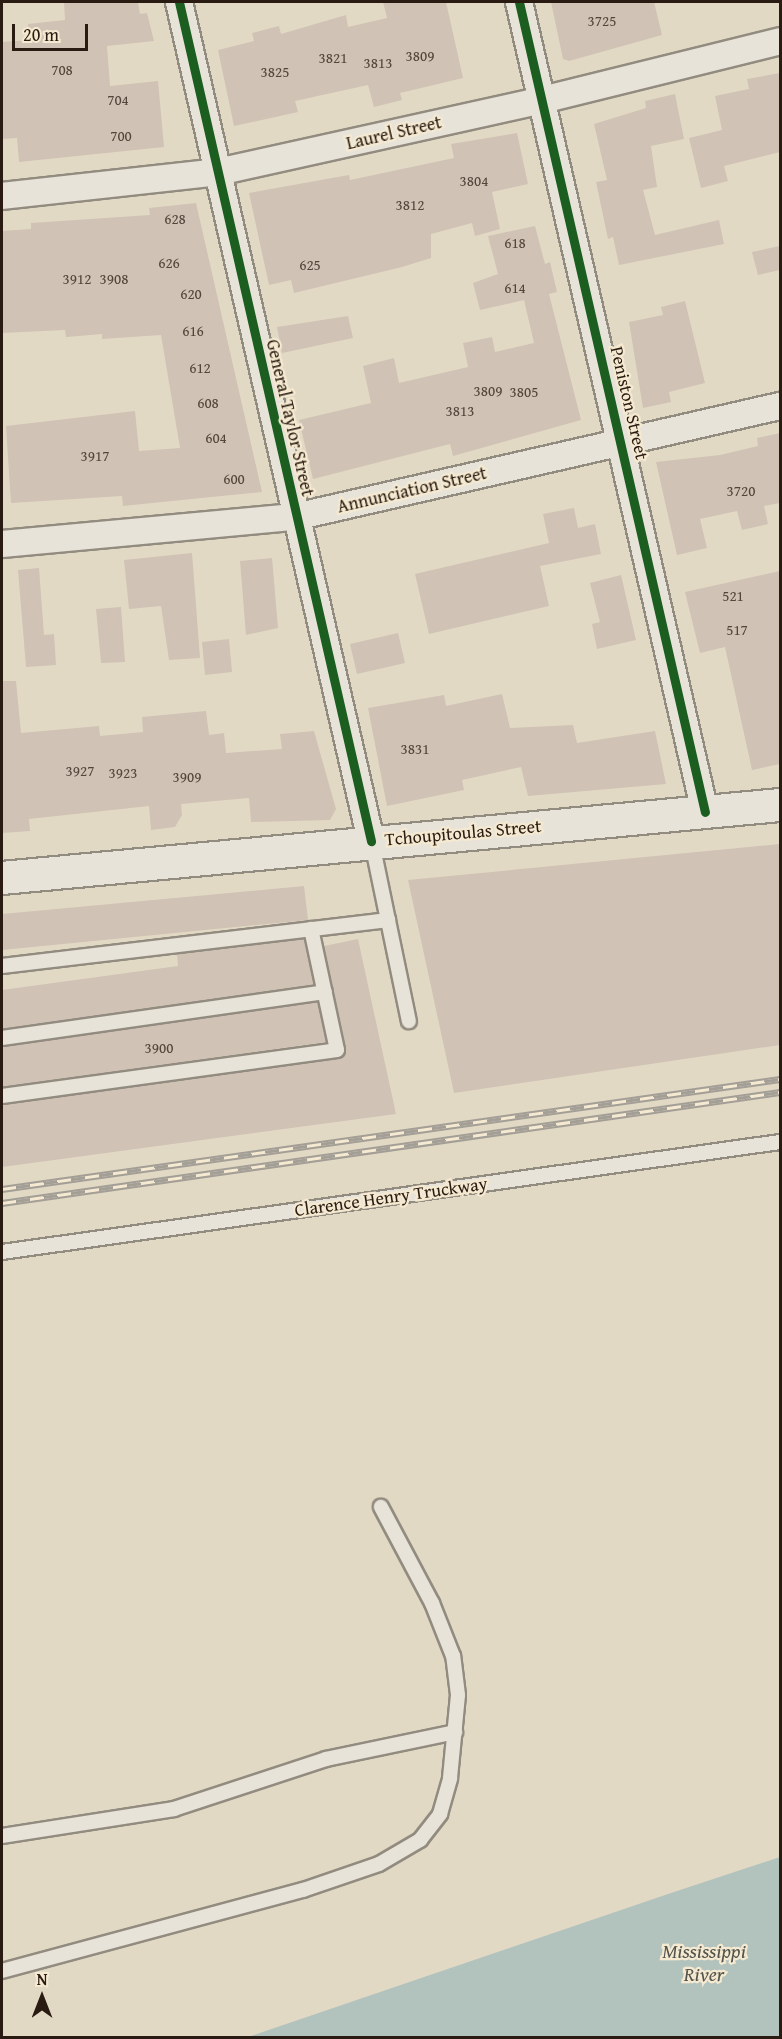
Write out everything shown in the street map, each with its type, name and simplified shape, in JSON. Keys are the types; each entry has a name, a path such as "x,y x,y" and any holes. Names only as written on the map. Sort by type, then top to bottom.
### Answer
{"street":[{"name":"General Taylor Street","path":"179,2 295,517 371,841"},
{"name":"Peniston Street","path":"519,2 705,812"},
{"name":"Laurel Street","path":"2,196 218,172 542,100 780,41"},
{"name":"Annunciation Street","path":"2,544 295,517 780,405"},
{"name":"Tchoupitoulas Street","path":"2,878 371,841 780,805"}],"lane":[{"path":"371,841 409,1021"},
{"path":"2,966 388,920"},
{"path":"2,1096 337,1050 311,929"},
{"path":"2,1038 325,992"},
{"name":"Clarence Henry Truckway","path":"2,1252 780,1142"},
{"path":"2,1971 303,1890 379,1864 420,1840 440,1814 455,1732 459,1695 453,1656 432,1604 381,1507"},
{"path":"2,1836 174,1809 326,1760 455,1732"}],"water":[{"name":"Mississippi River","path":"780,1857 780,2037 248,2037 671,1893"}],"building":[{"path":"64,2 138,2 140,14 147,13 154,41 107,46 110,86 158,81 164,147 19,162 17,138 2,139 2,42 30,40 28,24 65,20"},
{"path":"383,2 446,2 463,78 400,93 402,100 374,107 368,85 295,101 298,112 234,126 218,50 254,41 252,33 279,26 281,34 346,15 348,27 387,18"},
{"path":"551,2 654,2 662,35 569,61 563,59"},
{"path":"780,73 780,152 724,166 728,181 701,188 689,138 722,130 715,96 749,89 747,79"},
{"path":"675,94 684,139 651,146 657,187 643,190 655,235 719,220 724,244 619,265 613,237 608,239 596,182 607,180 594,124 646,108 645,101"},
{"path":"517,133 528,184 492,192 500,229 475,236 472,223 431,234 431,258 402,267 294,293 291,280 269,285 249,193 349,175 350,180 454,158 451,144"},
{"path":"196,203 262,492 123,506 122,496 11,503 6,426 135,411 139,451 180,448 161,335 102,339 102,334 66,337 65,330 2,333 2,231 31,229 31,223 150,215 149,208"},
{"path":"535,226 545,264 550,262 557,292 549,294 581,420 453,456 450,444 313,479 299,420 371,403 363,366 394,358 399,383 468,367 463,343 492,337 495,352 534,343 524,300 480,310 473,283 498,274 488,236"},
{"path":"780,246 780,270 758,275 752,252"},
{"path":"685,301 705,383 669,392 671,402 643,408 629,322 663,315 661,307"},
{"path":"348,316 353,338 282,353 277,327"},
{"path":"780,433 780,503 764,506 768,524 742,530 737,511 700,519 707,548 677,555 656,462 720,455 758,446 757,438"},
{"path":"574,508 578,528 595,524 601,554 540,566 549,606 429,634 415,574 549,543 543,514"},
{"path":"192,553 200,658 169,660 161,606 129,609 124,560"},
{"path":"272,558 278,628 246,635 240,561"},
{"path":"39,568 44,635 54,634 56,665 26,667 18,570"},
{"path":"780,571 780,764 752,770 725,647 700,653 685,592"},
{"path":"621,575 636,640 597,649 592,624 600,622 590,583"},
{"path":"121,607 125,662 101,663 96,609"},
{"path":"398,633 405,663 357,674 350,644"},
{"path":"229,639 232,672 205,675 202,642"},
{"path":"2,681 16,681 21,733 99,726 100,736 143,732 142,717 206,711 209,735 224,733 226,753 282,749 280,734 314,731 336,809 330,820 251,822 249,798 181,804 182,815 175,827 151,830 149,806 29,819 30,831 2,833"},
{"path":"502,694 510,728 573,725 577,743 655,731 666,784 528,796 521,767 462,780 464,790 387,806 368,708 444,695 446,706"},
{"path":"780,844 780,1045 454,1093 408,880"},
{"path":"304,886 308,920 2,950 2,914"},
{"path":"304,939 314,985 2,1029 2,990 178,966 177,954"},
{"path":"358,939 396,1114 2,1167 2,1105 342,1057 346,1048 324,946"},
{"path":"318,1002 326,1042 2,1087 2,1047"}],"railway":[{"path":"2,1189 780,1079"},
{"path":"2,1203 780,1092"}],"cycle path":[{"path":"179,2 371,841"},
{"path":"519,2 705,812"}]}
